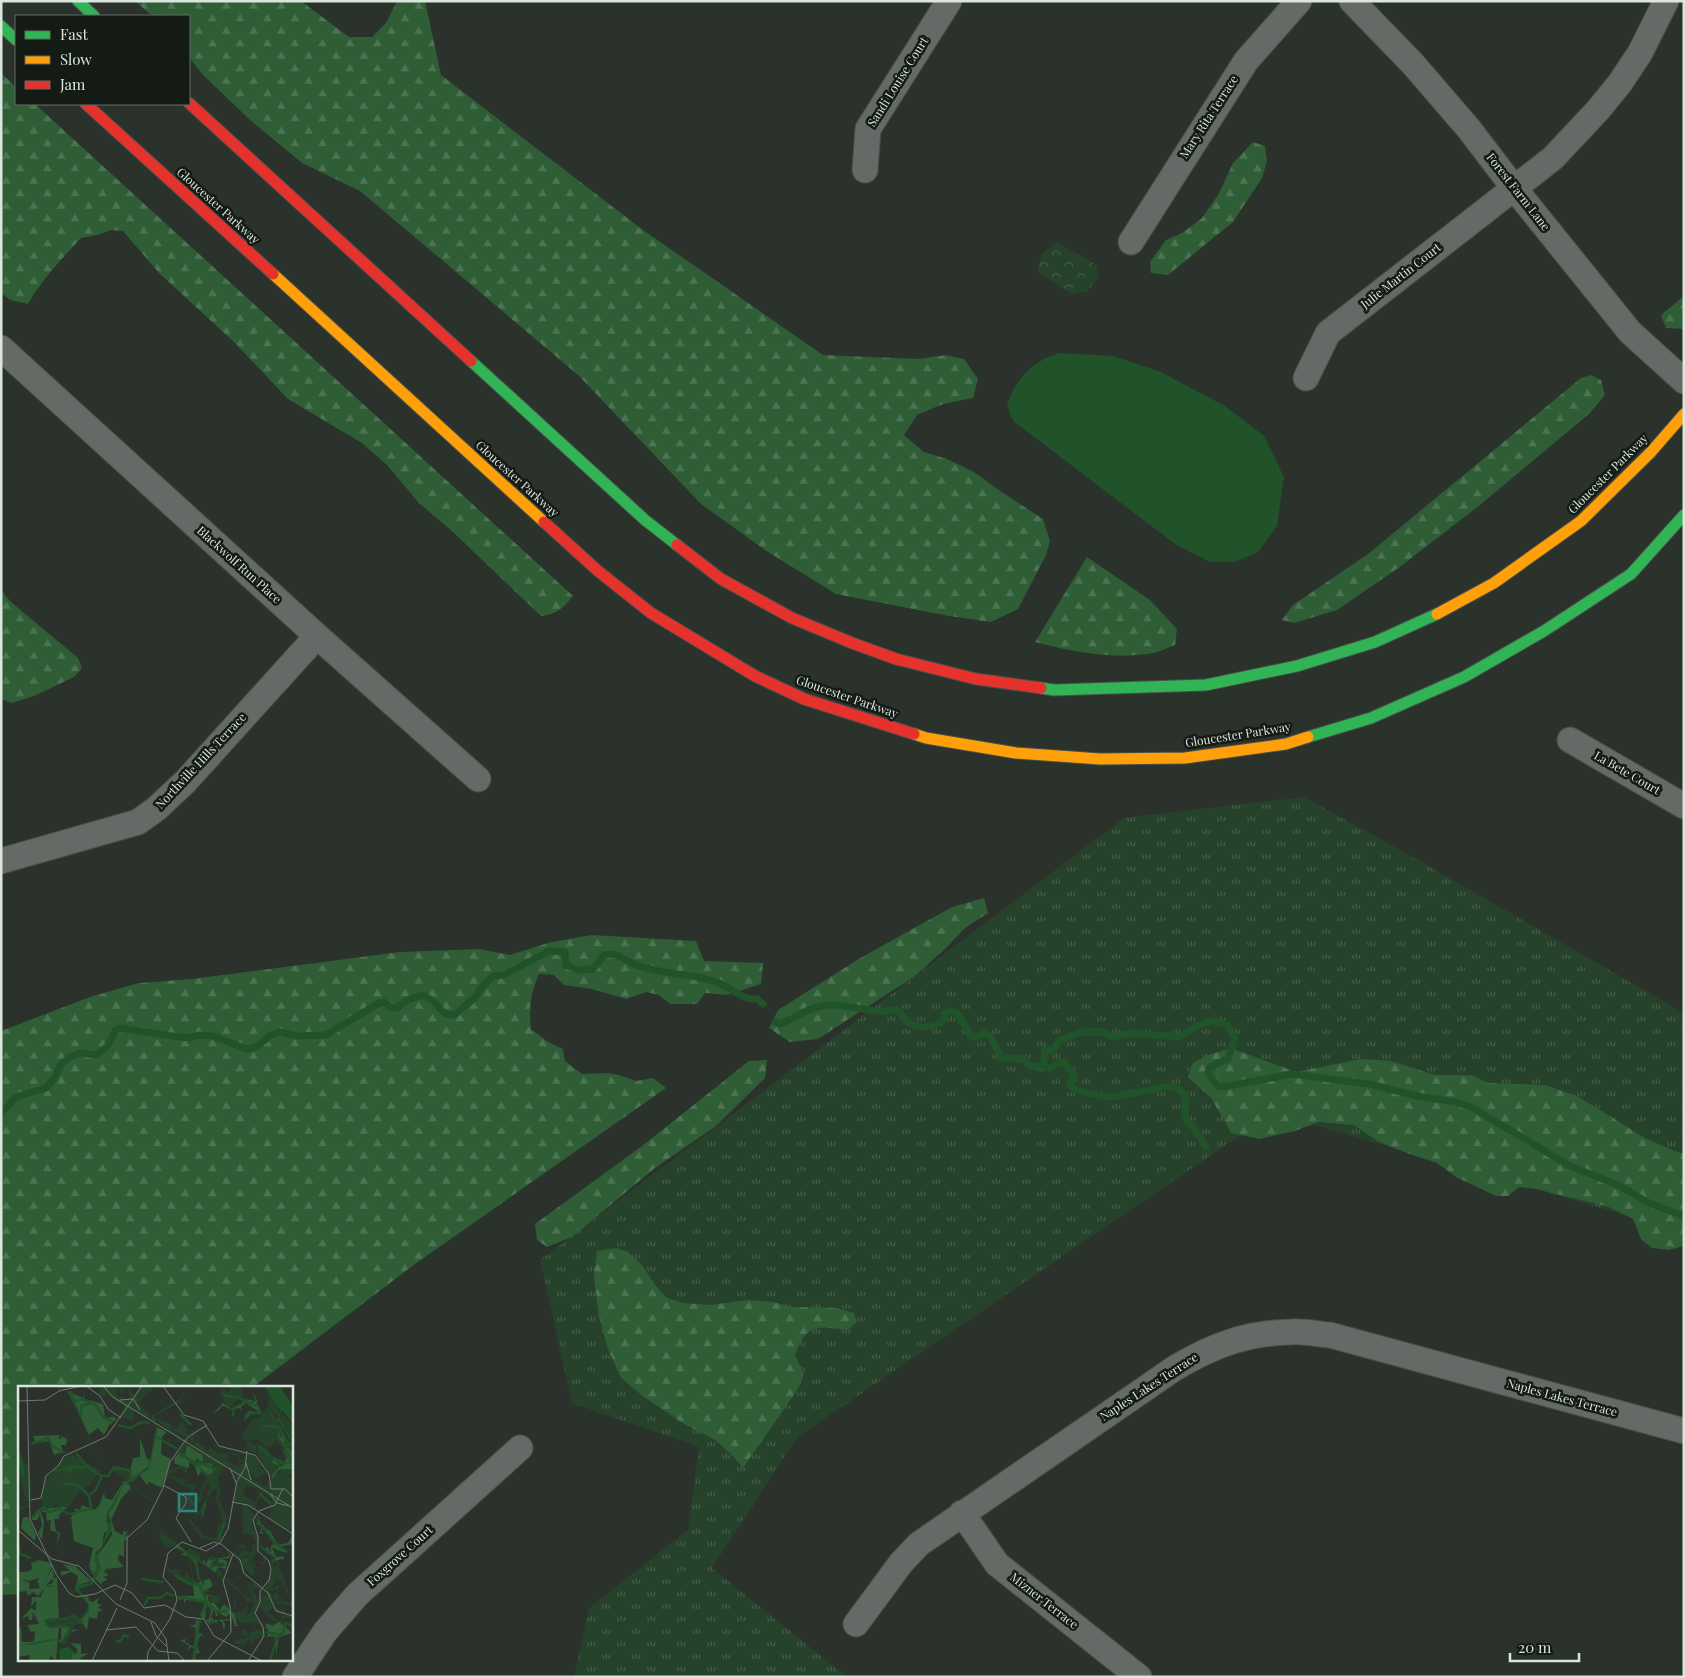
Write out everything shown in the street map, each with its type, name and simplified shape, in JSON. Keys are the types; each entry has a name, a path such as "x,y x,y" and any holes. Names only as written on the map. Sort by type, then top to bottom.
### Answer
{"main road":[{"path":"78,1 93,15"},
{"path":"1,26 15,39"},
{"name":"Gloucester Parkway","path":"190,104 644,520 721,578 792,618 852,643 896,659 976,679 1054,690 1206,685 1297,666 1375,642 1438,614 1494,583 1581,521 1651,452 1684,414"},
{"name":"Gloucester Parkway","path":"87,105 598,571 651,613 755,676 804,699 926,738 1016,753 1100,759 1184,758 1286,744 1370,718 1464,677 1544,631 1631,574 1684,515"}],"street":[{"name":"Sandi Louise Court","path":"865,170 868,129 949,1"},
{"name":"Mary Rita Terrace","path":"1130,242 1246,61 1299,1"},
{"name":"Forest Farm Lane","path":"1352,1 1420,71 1469,129 1630,332 1684,381"},
{"name":"Julie Martin Court","path":"1306,378 1328,333 1553,158 1598,110 1640,53 1666,1"},
{"name":"Blackwolf Run Place","path":"1,348 317,636 478,779"},
{"name":"Northville Hills Terrace","path":"1,861 138,822 156,810 185,782 317,636"},
{"name":"La Bete Court","path":"1570,740 1684,806"},
{"name":"Naples Lakes Terrace","path":"856,1624 901,1563 919,1544 962,1513 1175,1368 1202,1352 1229,1342 1261,1334 1293,1332 1330,1335 1684,1431"},
{"name":"Foxgrove Court","path":"295,1677 325,1632 357,1595 520,1448"},
{"name":"Mizner Terrace","path":"962,1513 998,1564 1139,1677"}],"green space":[{"path":"135,1 301,1 349,37 372,37 386,23 397,1 425,1 441,75 643,230 823,355 918,359 946,355 964,359 978,379 973,398 943,404 917,415 904,435 924,452 947,459 974,472 1043,519 1050,541 1046,555 1018,609 991,622 949,616 836,594 768,552 701,504 578,375 360,191 302,163 250,120 202,74 190,58 190,15 151,15"},
{"path":"1,73 15,86 15,105 36,105 573,596 560,610 541,616 453,532 419,503 387,465 362,443 288,399 236,344 159,273 123,231 111,230 81,238 46,278 28,304 10,300 1,293"},
{"path":"1253,142 1265,146 1267,161 1262,178 1233,222 1168,275 1151,273 1150,262 1166,240 1182,233 1202,218 1218,195 1233,163"},
{"path":"1057,242 1095,264 1099,276 1087,292 1072,294 1037,272 1042,254"},
{"path":"1684,296 1684,329 1666,328 1661,315"},
{"path":"1591,375 1601,380 1605,395 1590,413 1480,505 1401,566 1337,610 1294,623 1282,620 1293,605 1368,554 1581,378"},
{"path":"1087,557 1150,600 1177,629 1175,645 1156,652 1123,656 1078,652 1035,642"},
{"path":"1,590 11,602 78,658 82,668 74,677 34,696 12,703 1,699"},
{"path":"1304,797 1418,860 1684,1013 1684,1232 1273,1113 799,1436 792,1445 712,1568 847,1677 574,1677 589,1608 688,1530 699,1447 572,1403 540,1260 1124,818"},
{"path":"984,898 988,913 965,928 915,976 818,1039 790,1042 769,1028 778,1010 862,957 952,907"},
{"path":"592,935 696,941 704,961 763,963 761,984 727,995 705,993 697,1004 670,1004 659,995 646,992 626,999 592,989 564,985 554,975 539,974 531,1001 531,1029 548,1042 563,1049 565,1061 582,1074 608,1073 636,1081 653,1078 666,1088 415,1264 254,1386 18,1386 18,1594 1,1595 1,1031 90,997 139,983 192,979 400,952 479,949 510,955 551,942"},
{"path":"1231,1048 1296,1072 1361,1059 1391,1061 1435,1075 1472,1075 1488,1083 1545,1085 1577,1096 1645,1138 1677,1152 1684,1153 1684,1246 1668,1250 1652,1248 1641,1239 1633,1219 1609,1207 1536,1189 1519,1187 1508,1196 1496,1196 1456,1177 1437,1163 1379,1142 1354,1125 1318,1122 1295,1131 1259,1139 1231,1133 1212,1099 1188,1077 1193,1063 1208,1055"},
{"path":"767,1060 765,1078 716,1126 655,1168 572,1237 547,1247 537,1240 535,1224 642,1146 749,1061"},
{"path":"616,1248 628,1252 641,1264 666,1297 682,1303 710,1305 748,1300 773,1302 793,1307 837,1308 854,1313 857,1322 848,1330 814,1329 804,1337 795,1355 804,1374 798,1389 743,1468 715,1440 686,1425 644,1397 621,1378 608,1349 599,1316 594,1278 597,1251"}],"shaded area":[{"path":"1059,353 1113,356 1161,372 1225,406 1264,436 1284,477 1277,526 1258,552 1235,562 1210,562 1175,544 1013,421 1007,405 1015,386 1033,366"}],"waterway":[{"path":"1,1113 16,1097 46,1088 55,1077 61,1064 72,1056 80,1053 96,1055 107,1047 115,1031 120,1028 189,1038 200,1035 213,1036 247,1049 256,1047 271,1035 280,1032 297,1036 326,1035 379,1003 384,1002 392,1008 397,1008 407,1000 422,995 433,1001 445,1014 454,1015 476,997 480,989 493,976 504,975 549,951 565,952 566,965 578,970 593,969 604,955 614,955 656,971 699,977 719,983 742,996 757,999 763,1004"},
{"path":"776,1022 780,1024 810,1010 830,1005 881,1011 895,1010 909,1023 923,1027 941,1022 945,1019 945,1013 950,1011 957,1013 972,1037 982,1035 985,1032 991,1037 1001,1058 1024,1059 1031,1067 1043,1066 1050,1068 1060,1062 1064,1062 1074,1075 1074,1079 1070,1084 1072,1089 1112,1097 1171,1086 1178,1089 1186,1096 1186,1120 1194,1128 1206,1147"},
{"path":"1043,1066 1045,1050 1053,1050 1060,1040 1083,1032 1104,1032 1113,1037 1130,1033 1180,1037 1199,1025 1212,1021 1226,1024 1235,1037 1228,1059 1210,1067 1208,1073 1218,1086 1223,1087 1292,1074 1369,1084 1417,1096 1456,1102 1471,1107 1570,1166 1620,1186 1649,1203 1684,1216"}],"traffic: fast":[{"path":"78,1 93,15"},
{"path":"1,26 15,39"},
{"path":"471,361 645,520 677,545"},
{"path":"1308,737 1371,718 1464,677 1544,631 1631,574 1684,515"},
{"path":"1041,688 1054,690 1206,685 1297,666 1375,642 1437,614"}],"traffic: slow":[{"path":"273,274 544,522"},
{"path":"1437,614 1494,583 1581,521 1651,452 1684,414"},
{"path":"914,734 926,738 1016,753 1100,759 1185,758 1286,744 1308,737"}],"traffic: jam":[{"path":"190,104 471,361"},
{"path":"87,105 273,274"},
{"path":"544,522 598,571 651,613 755,676 804,699 914,734"},
{"path":"677,545 721,579 792,618 852,643 896,659 976,679 1041,688"}]}
